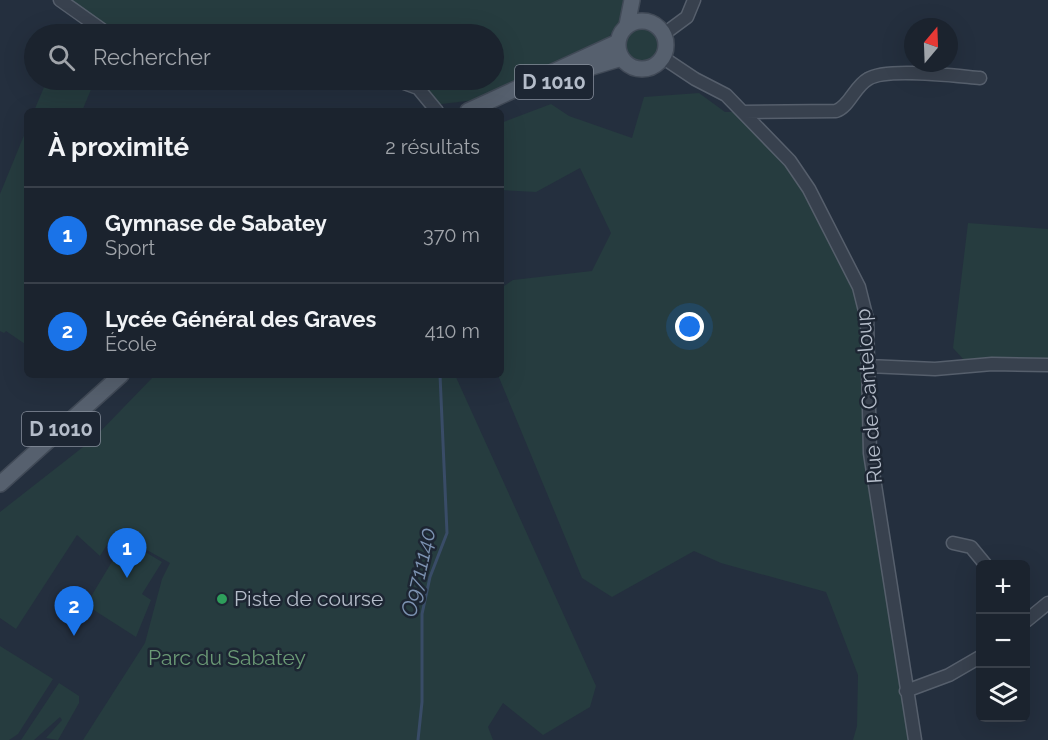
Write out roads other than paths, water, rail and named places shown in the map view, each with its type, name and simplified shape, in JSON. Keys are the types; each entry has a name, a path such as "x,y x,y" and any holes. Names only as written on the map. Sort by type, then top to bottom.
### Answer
{"main road":[{"path":"632,0 645,21"},
{"path":"627,25 645,21 656,25 664,34 666,46 662,57 653,66 633,67 622,58 618,42 627,25 632,0"},
{"name":"D 1010","path":"475,108 618,42"},
{"name":"D 1010","path":"496,108 584,69 622,58"},
{"name":"D 1010","path":"0,484 118,378"}],"street":[{"path":"60,0 94,24"},
{"path":"664,34 687,17 694,0"},
{"name":"Rue de Canteloup","path":"662,57 695,79 718,89 743,112 801,177 859,287 867,319 870,453 915,740"},
{"path":"743,112 836,111 842,109 866,80 883,73 980,78"},
{"path":"420,90 435,108"},
{"path":"868,366 935,369 992,364 1048,365"},
{"path":"953,543 970,547 981,560"},
{"path":"1030,617 1048,603"},
{"path":"906,691 950,675 976,660"}],"waterway":[{"name":"O9711140","path":"418,740 422,702 422,614 430,577 447,533 440,378"}],"place":[{"name":"Gymnase de Sabatey","path":"127,578"},
{"name":"Piste de course","path":"222,599"},
{"name":"Lycée Général des Graves","path":"74,636"}],"park label":[{"name":"Parc du Sabatey","path":"227,658"}]}
